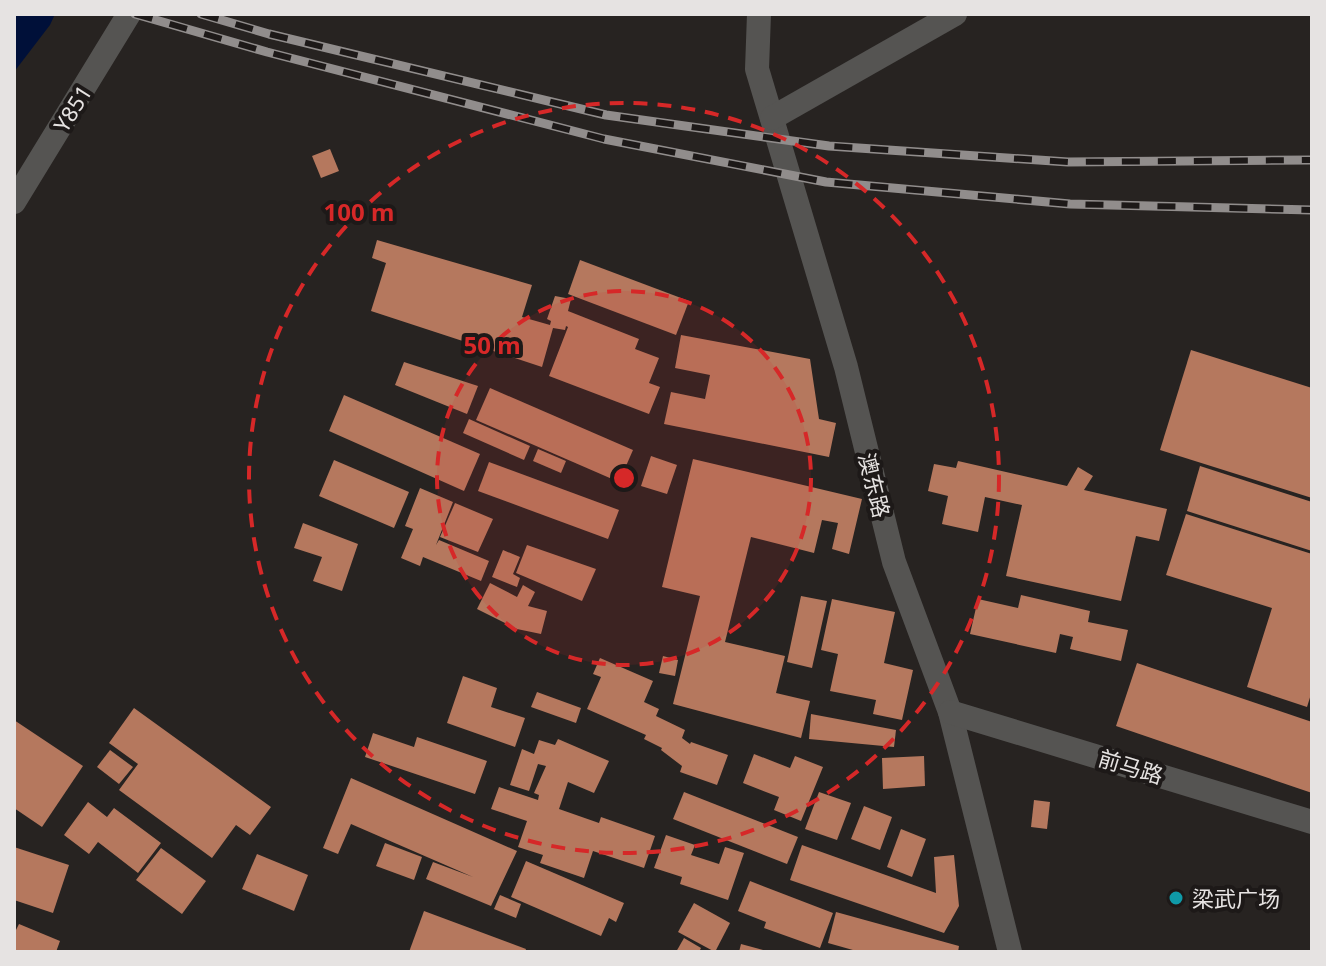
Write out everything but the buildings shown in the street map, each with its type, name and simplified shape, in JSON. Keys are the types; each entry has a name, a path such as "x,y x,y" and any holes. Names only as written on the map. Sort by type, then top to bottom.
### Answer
{"street":[{"name":"Y851","path":"14,202 129,14"},
{"name":"澳东路","path":"759,14 757,69 846,367 894,562 950,712 1010,952"},
{"path":"772,118 955,14"},
{"name":"前马路","path":"950,712 1312,822"}],"water":[{"path":"14,14 55,14 14,72"}],"railway":[{"path":"135,14 267,52 604,139 826,182 1070,204 1312,210"},
{"path":"201,14 269,34 606,115 829,146 1068,162 1312,160"}],"place":[{"name":"梁武广场","path":"1176,898"}]}
